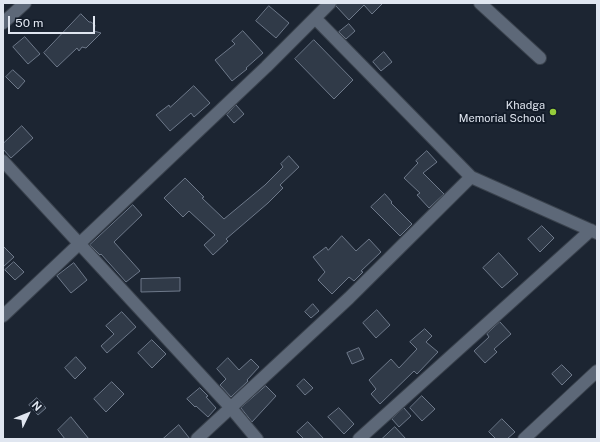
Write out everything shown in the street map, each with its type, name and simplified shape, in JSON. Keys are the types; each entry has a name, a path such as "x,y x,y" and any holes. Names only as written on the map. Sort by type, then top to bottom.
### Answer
{"street":[{"path":"3,23 25,3"},
{"path":"3,316 80,245 266,67 330,3"},
{"path":"480,3 540,58"},
{"path":"315,18 471,177 594,232 359,439"},
{"path":"4,166 80,245 231,408 257,439"},
{"path":"197,439 349,298 471,177"},
{"path":"524,439 597,371"}],"building":[{"path":"337,3 383,3 372,14 364,5 349,20 336,6"},
{"path":"269,6 289,23 276,38 256,21"},
{"path":"81,14 89,22 95,25 94,31 101,33 86,48 82,47 79,51 77,48 57,67 44,53"},
{"path":"349,24 355,31 346,39 339,32"},
{"path":"243,31 263,53 232,81 215,60 235,44 232,41"},
{"path":"25,37 40,54 28,64 13,47"},
{"path":"314,40 353,80 334,99 295,59"},
{"path":"384,52 392,62 381,71 373,62"},
{"path":"13,70 25,81 18,89 6,77"},
{"path":"194,86 210,103 194,117 191,113 170,131 156,115 169,105 170,107"},
{"path":"236,105 244,114 234,123 227,115"},
{"path":"22,126 33,138 11,158 3,149 3,144"},
{"path":"427,151 437,162 423,173 444,194 429,208 417,195 420,193 404,178 418,163 416,161"},
{"path":"289,156 299,167 280,185 283,188 226,239 228,241 213,255 204,245 215,235 189,211 183,217 164,198 185,178 204,197 202,198 224,219 265,185 283,167 281,164"},
{"path":"385,194 392,202 391,203 412,224 400,236 371,207"},
{"path":"133,205 142,215 114,242 140,271 126,282 101,254 100,255 90,245"},
{"path":"542,226 554,238 540,252 528,239"},
{"path":"342,236 356,251 369,239 381,252 361,271 363,272 354,281 349,277 332,294 318,280 325,272 313,257 326,247 328,250"},
{"path":"3,246 14,257 3,267"},
{"path":"499,253 518,274 502,288 483,268"},
{"path":"14,262 24,272 15,280 5,270"},
{"path":"74,263 87,280 71,293 57,276"},
{"path":"180,278 180,291 141,292 141,279"},
{"path":"313,304 319,311 311,318 305,312"},
{"path":"377,310 390,325 376,338 363,323"},
{"path":"122,312 136,327 107,353 101,346 114,334 106,326"},
{"path":"500,322 511,334 494,349 497,352 485,363 474,351 489,337 487,334"},
{"path":"425,329 432,336 426,342 438,352 417,374 414,371 380,404 371,394 376,389 369,380 391,359 399,368 417,349 410,342"},
{"path":"152,340 166,354 152,368 138,353"},
{"path":"359,348 364,359 352,364 347,353"},
{"path":"76,357 86,368 75,379 65,368"},
{"path":"228,358 239,370 251,359 259,367 247,380 248,381 231,397 220,385 226,379 217,369"},
{"path":"562,365 572,375 562,385 552,374"},
{"path":"304,379 313,388 305,395 297,386"},
{"path":"112,382 124,394 106,412 94,399"},
{"path":"266,386 276,396 252,422 241,408"},
{"path":"200,388 208,396 206,397 216,408 208,417 187,399"},
{"path":"422,396 435,409 422,421 410,408"},
{"path":"37,398 46,408 38,415 29,405"},
{"path":"339,408 354,424 344,434 328,417"},
{"path":"404,408 411,416 399,427 392,419"},
{"path":"71,417 89,439 65,439 58,430"},
{"path":"502,419 515,432 507,439 496,439 489,432"},
{"path":"308,422 324,439 304,439 297,432"},
{"path":"179,425 190,439 163,439"},
{"path":"395,427 406,439 382,439"}],"place":[{"name":"Khadga Memorial School","path":"553,112"}]}
